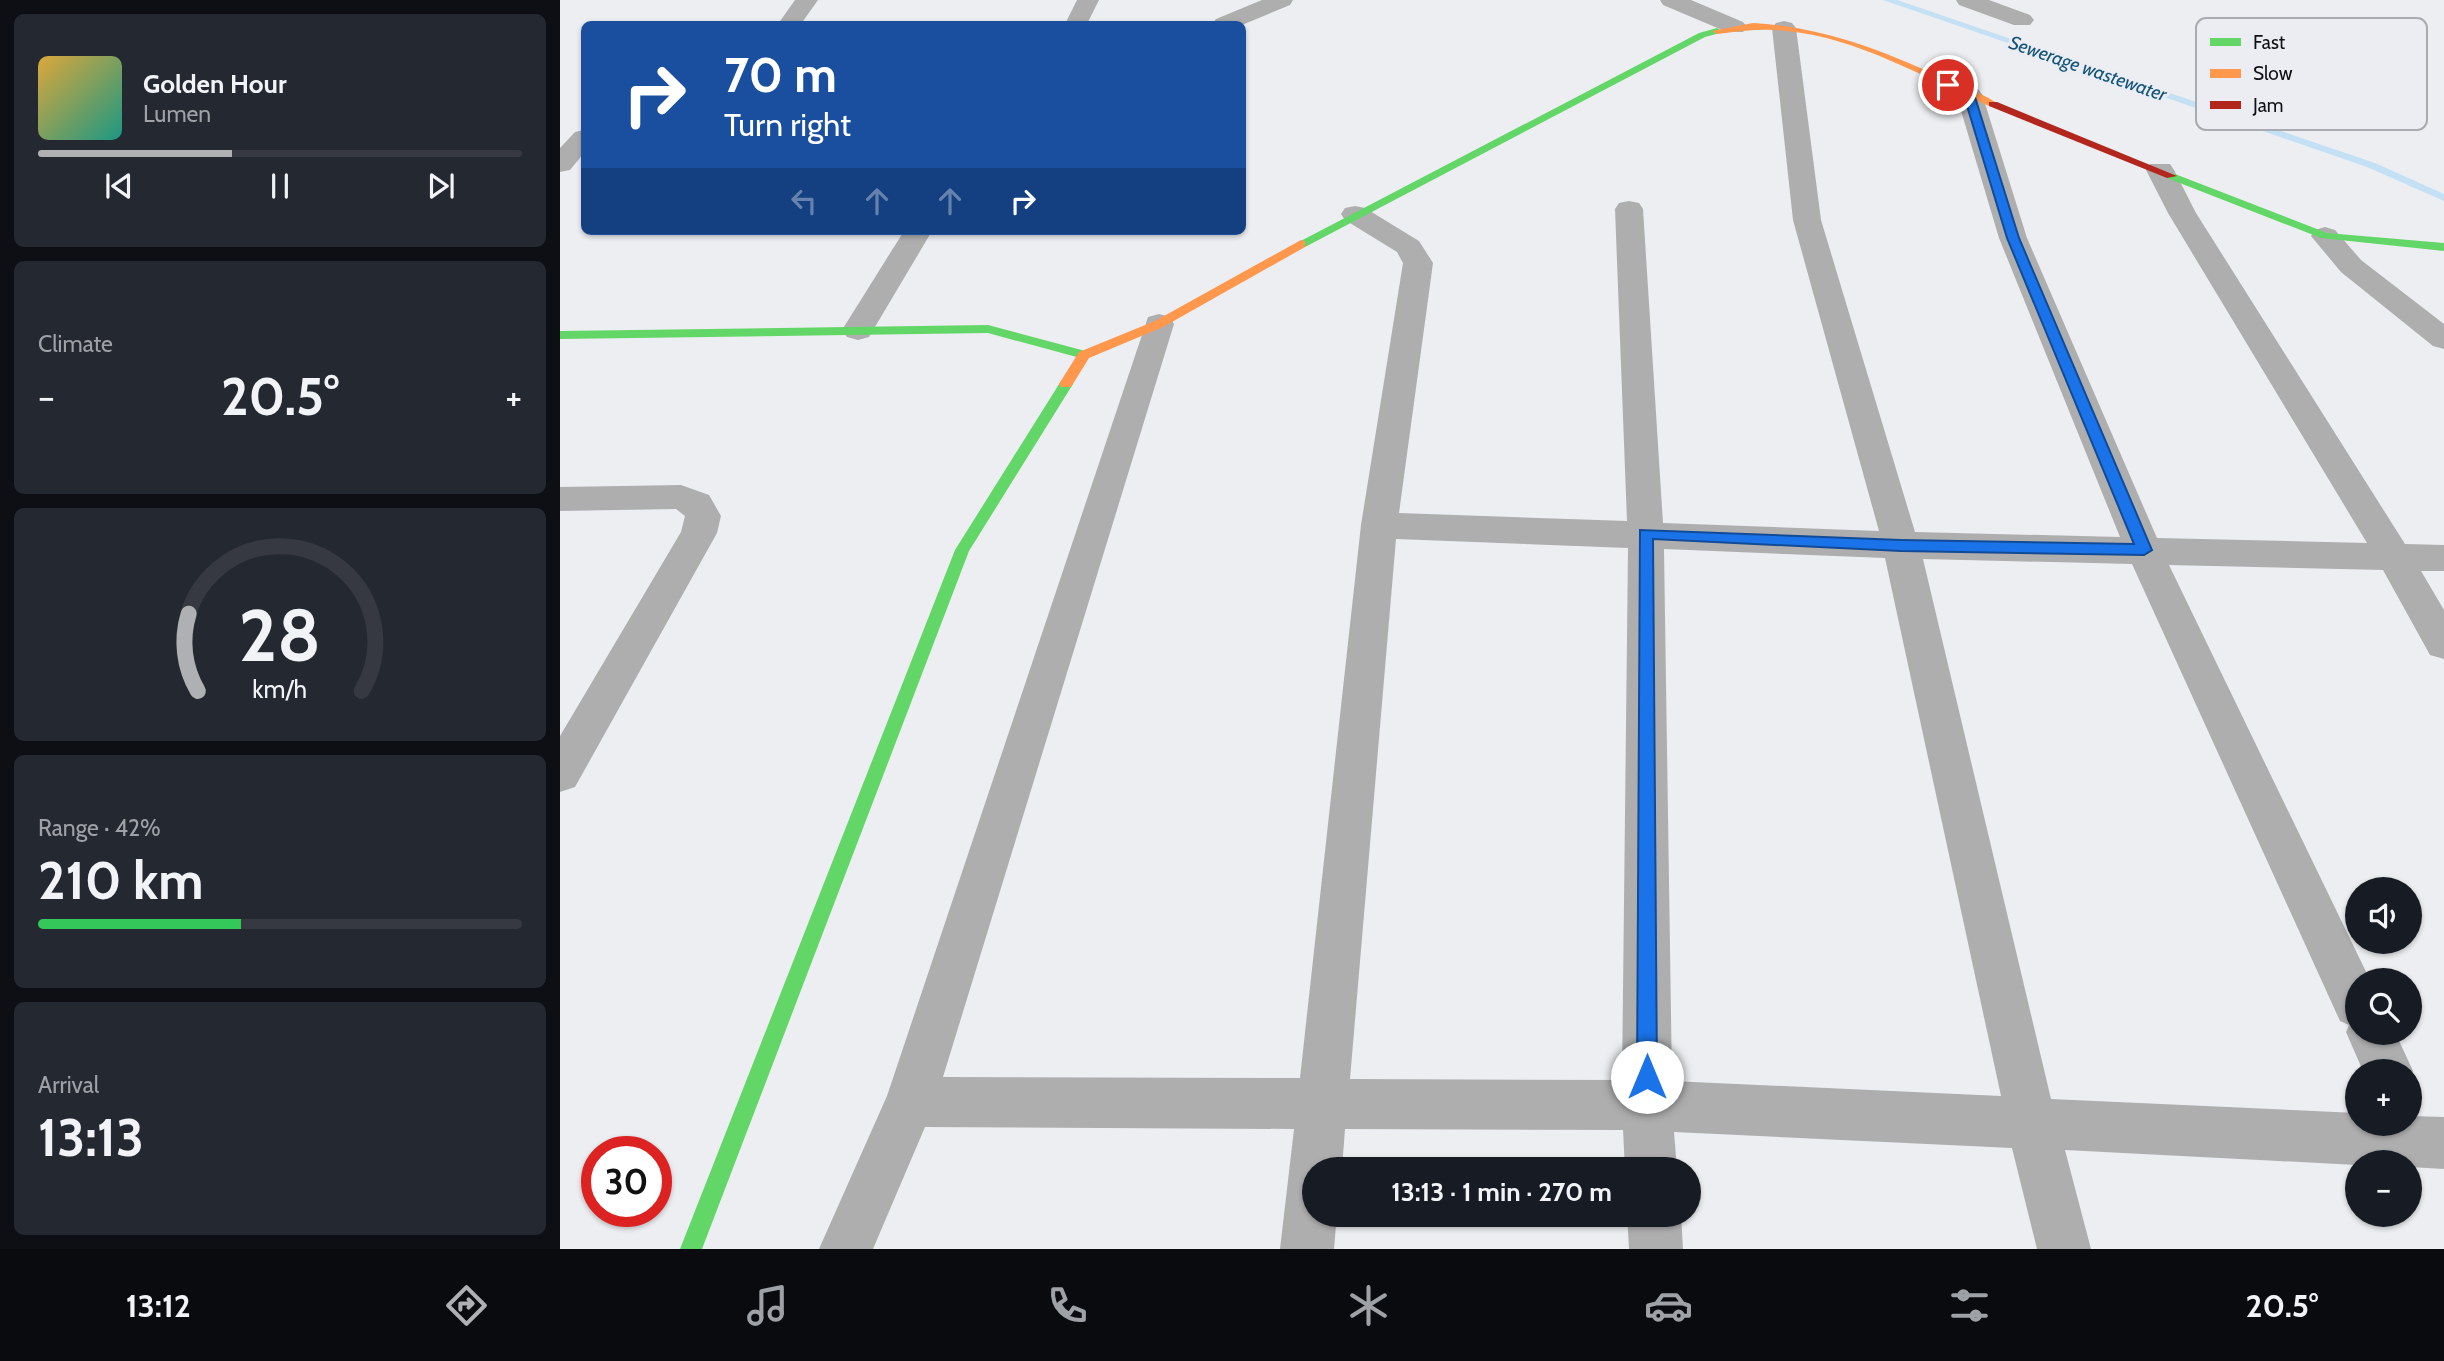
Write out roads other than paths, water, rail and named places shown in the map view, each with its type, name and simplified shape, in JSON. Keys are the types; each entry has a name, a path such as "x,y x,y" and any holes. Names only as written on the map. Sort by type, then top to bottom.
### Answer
{"street":[{"path":"791,21 807,0"},
{"path":"1078,21 1088,0"},
{"path":"1231,21 1282,0"},
{"path":"1671,0 1735,27"},
{"path":"1967,0 2022,20"},
{"path":"691,1249 962,550 1084,355 1159,324 1355,214 1702,35 1735,27 1784,28 1865,47 1969,94 2303,230 2325,236 2444,247"},
{"path":"1784,28 1807,220 1901,545 2032,1124 2064,1249"},
{"path":"1969,94 2013,238 2144,550 2345,978"},
{"path":"560,128 581,129"},
{"path":"560,164 581,141"},
{"path":"2160,170 2189,225 2394,557 2444,644"},
{"path":"1629,209 1646,534 1647,1105 1650,1157"},
{"path":"1317,1157 1379,525 1418,262 1409,247 1355,214"},
{"path":"858,330 916,235"},
{"path":"2325,236 2351,266 2444,338"},
{"path":"846,1249 910,1102 985,876 1159,324"},
{"path":"560,335 988,330 1084,355"},
{"path":"560,499 681,497 696,504 703,516 699,533 560,774"},
{"path":"1379,525 1901,545 2444,558"},
{"path":"910,1102 1647,1105 2032,1124 2425,1134"},
{"path":"1307,1249 1309,1227"},
{"path":"1655,1227 1656,1249"}],"waterway":[{"name":"Sewerage wastewater","path":"1888,0 2196,105"},
{"name":"Sewerage wastewater","path":"2269,130 2371,165 2444,198"}]}
